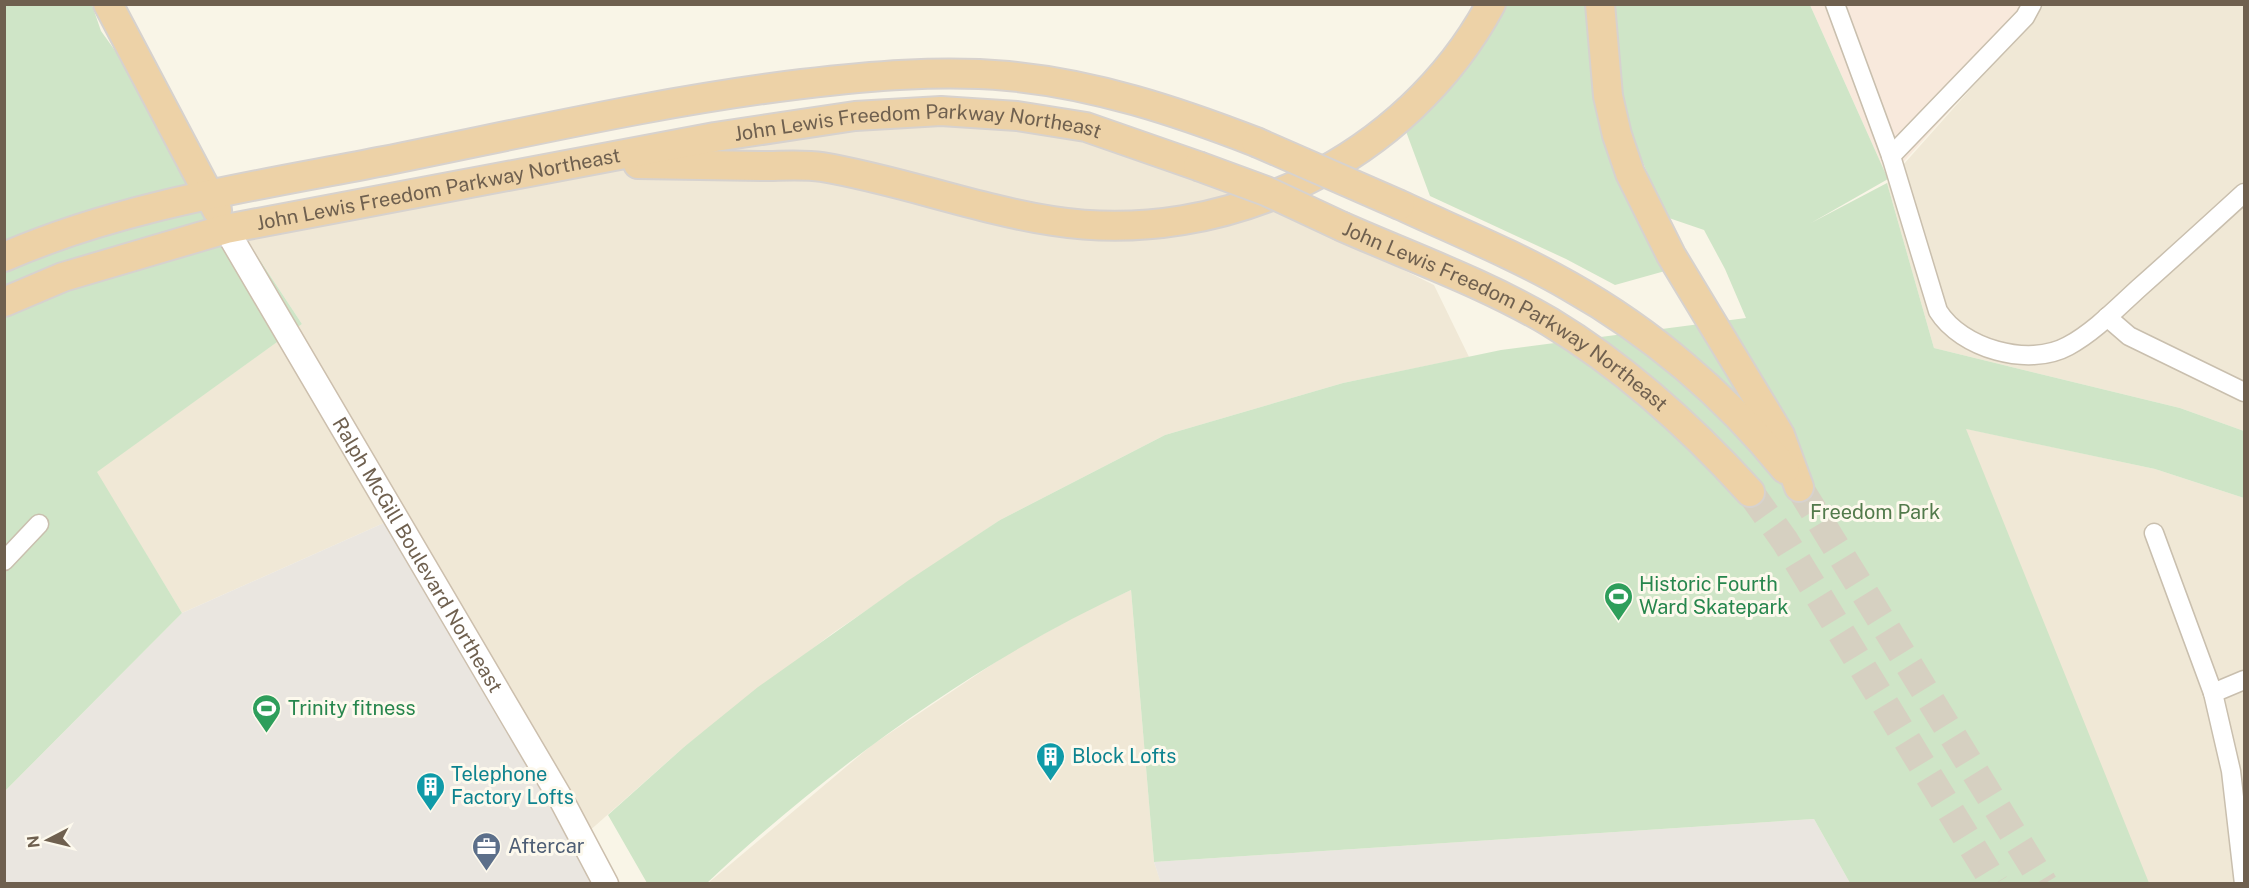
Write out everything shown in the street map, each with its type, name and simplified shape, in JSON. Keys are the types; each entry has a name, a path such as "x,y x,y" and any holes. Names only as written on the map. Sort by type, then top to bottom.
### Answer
{"highway":[{"path":"108,4 226,228"},
{"path":"582,163 819,167 882,179 1053,221 1108,227 1188,221 1246,206 1300,183 1366,146 1432,88 1463,50 1491,4"},
{"name":"John Lewis Freedom Parkway Northeast","path":"4,257 36,243 135,211 209,194 383,161 643,107 719,94 878,75 1008,76 1088,89 1169,109 1256,142 1400,205 1571,287 1665,350 1739,419 1799,487 1780,435 1671,255 1637,189 1617,135 1605,77 1600,4"},
{"name":"John Lewis Freedom Parkway Northeast","path":"4,302 63,277 226,228 797,123 941,111 1017,116 1086,127 1266,191 1507,300 1548,321 1597,352 1661,401 1696,433 1750,492"}],"main road":[{"name":"Ralph McGill Boulevard Northeast","path":"226,228 561,799 606,884"}],"street":[{"path":"1835,4 1891,156 1938,311 1945,322 1972,344 2032,357 2067,347 2107,317 2244,193"},
{"path":"1891,156 2025,17 2032,4"},
{"path":"2107,317 2129,336 2244,392"},
{"path":"4,561 39,524"},
{"path":"2154,533 2213,693 2231,771 2244,884"},
{"path":"2213,693 2244,680"}],"shaded area":[{"path":"1810,5 2036,5 2023,30 1888,179"},
{"path":"2036,5 2244,5 2244,431 2180,408 1934,348 1887,183 2023,30"},
{"path":"911,111 1172,156 1434,285 1469,357 1343,383 1165,435 1000,520 833,633 684,747 578,841 395,518 182,613 96,472 302,324 244,236 625,139"},
{"path":"1939,423 2155,469 2244,498 2244,883 2145,883"},
{"path":"395,518 596,884 5,884 5,791 182,613"},
{"path":"1131,590 1154,862 1161,883 707,884 872,745 1009,653 1087,610"},
{"path":"1814,819 1850,883 1161,884 1154,862"}],"green space":[{"path":"5,5 92,5 101,31 197,165 302,324 97,472 182,613 5,791"},
{"path":"1500,5 1592,5 1609,142 1630,205 1665,271 1615,285 1566,259 1430,196 1404,126"},
{"name":"Freedom Park","path":"1612,5 1810,5 1888,179 1811,223 1887,183 1934,348 2180,408 2244,431 2244,498 2155,469 1966,429 2149,883 1850,883 1814,819 1154,862 1131,590 1018,649 962,683 908,720 803,799 707,883 647,883 608,815 684,747 758,687 909,580 1000,520 1165,435 1343,383 1501,350 1746,318 1725,269 1704,230 1666,217 1630,132 1616,73"}],"tunnel":[{"path":"1799,487 2044,884"},
{"path":"1750,492 1785,541 1995,884"}],"place":[{"name":"Historic Fourth Ward Skatepark","path":"1618,622"},
{"name":"Trinity fitness","path":"267,734"},
{"name":"Block Lofts","path":"1051,782"},
{"name":"Telephone Factory Lofts","path":"430,812"},
{"name":"Aftercar","path":"487,872"}]}
